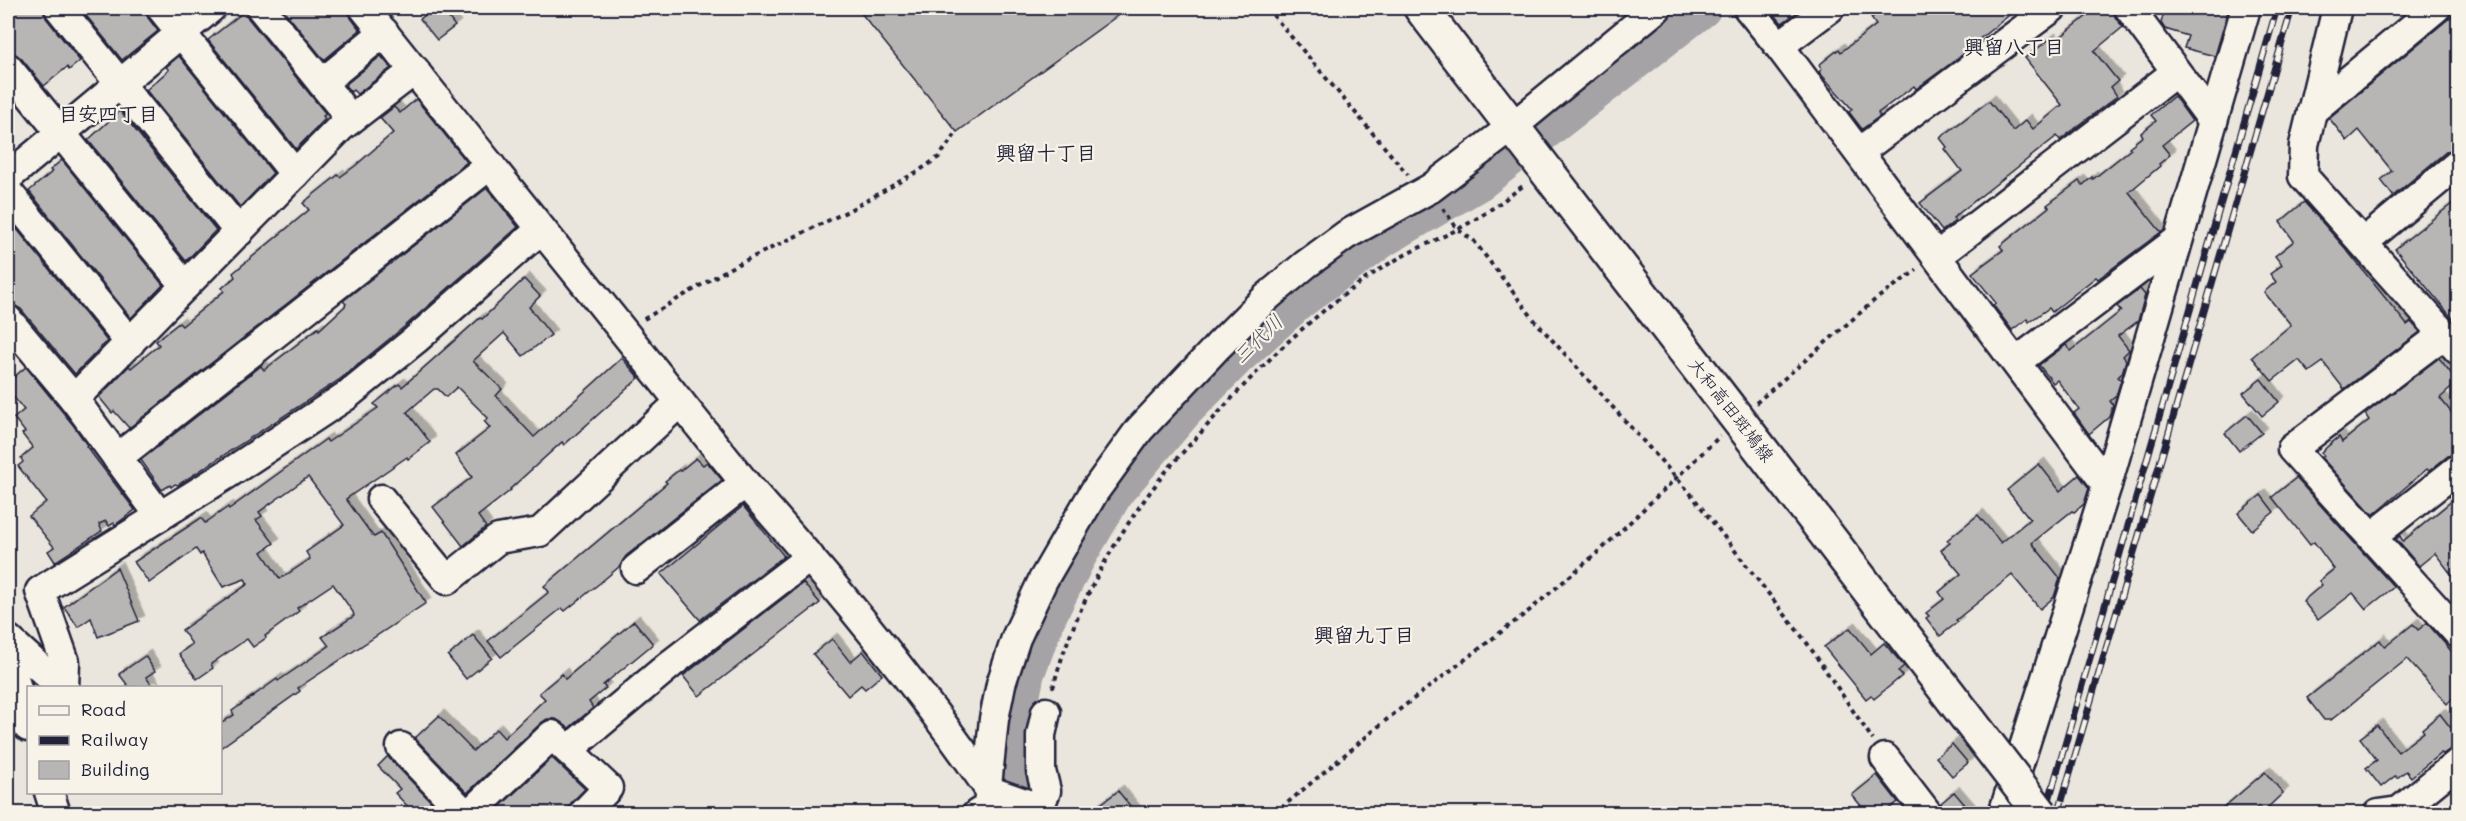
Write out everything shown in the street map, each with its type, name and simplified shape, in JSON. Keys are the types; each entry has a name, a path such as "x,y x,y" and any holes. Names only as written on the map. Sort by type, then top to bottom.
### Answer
{"main road":[{"name":"大和高田斑鳩線","path":"1420,8 2041,813"}],"street":[{"path":"59,8 239,232"},
{"path":"161,8 295,174"},
{"path":"8,177 211,8"},
{"path":"261,8 351,119"},
{"path":"364,8 745,483 810,557 941,720 986,797 1041,811 1046,791 1041,771 1041,735 1046,712"},
{"path":"986,797 994,719 1001,684 1016,638 1043,580 1088,502 1139,430 1218,346 1267,297 1305,264 1346,235 1431,188 1512,127 1658,8"},
{"path":"1748,8 1859,152 2107,485"},
{"path":"1779,46 1830,8"},
{"path":"1859,152 2052,8"},
{"path":"2129,8 2213,120"},
{"path":"2003,813 2107,485 2246,8"},
{"path":"2337,8 2304,145 2303,176 2453,339 2292,449 2456,624"},
{"path":"2312,111 2436,8"},
{"path":"322,83 384,32"},
{"path":"8,68 185,286"},
{"path":"74,399 351,119 415,70"},
{"path":"1937,256 2176,72"},
{"path":"2364,242 2458,164"},
{"path":"117,458 490,165"},
{"path":"8,192 130,343"},
{"path":"63,686 65,662 40,591 346,396 415,340 541,229"},
{"path":"2016,362 2178,240"},
{"path":"8,320 74,399 160,516"},
{"path":"381,499 447,580 498,539 540,532 680,402"},
{"path":"2373,536 2458,469"},
{"path":"636,569 745,483"},
{"path":"568,750 672,663 810,557"},
{"path":"8,639 62,686"},
{"path":"8,657 27,724"},
{"path":"401,747 467,813 552,735 608,788 583,813"},
{"path":"1885,758 1928,813"},
{"path":"2393,813 2458,763"},
{"path":"50,794 56,813"},
{"path":"68,794 69,813"}],"path":[{"path":"1267,8 1422,192"},
{"path":"623,331 730,268 848,211 920,170 939,157 957,132"},
{"path":"1046,712 1071,629 1119,540 1156,483 1217,414 1295,333 1380,269 1425,243 1489,212 1546,169"},
{"path":"1457,229 1474,241 1536,322 1677,476 1807,643 1885,758"},
{"path":"1752,407 1876,299 1937,256"},
{"path":"1274,813 1391,716 1530,610 1604,546 1725,432"}],"building":[{"path":"8,8 43,8 46,18 80,61 69,70 67,67 44,86 21,58 9,49 12,46 8,40"},
{"path":"80,8 145,8 148,18 158,31 122,60"},
{"path":"282,8 348,8 351,18 360,30 324,60"},
{"path":"435,8 441,8 455,26 437,40 420,19"},
{"path":"857,8 1128,8 957,132"},
{"path":"1769,8 1803,8 1782,23"},
{"path":"1886,8 2018,8 1972,45 1973,47 1916,89 1914,86 1878,113 1880,116 1862,129 1849,112 1852,109 1819,72 1822,69 1819,65 1839,49 1841,52 1876,25 1871,18"},
{"path":"2097,8 2113,8 2115,17 2123,27 2094,51 2118,81 2111,87 2117,96 2060,140 2057,136 1953,218 1955,221 1942,231 1920,203 1962,171 1945,149 1947,147 1940,138 1989,101 2013,131 2026,120 2033,129 2062,105 2025,58 2050,39 2053,43"},
{"path":"2165,8 2229,8 2215,56 2184,48 2188,36 2165,29 2161,23"},
{"path":"245,11 248,18 326,114 323,116 325,119 296,149 208,40"},
{"path":"2458,11 2458,148 2447,151 2393,196 2381,180 2392,171 2359,130 2347,141 2329,118"},
{"path":"179,56 273,173 240,207 146,90 169,70 166,67"},
{"path":"381,56 391,68 357,94 353,90 351,92 345,85"},
{"path":"2174,96 2192,121 2162,145 2170,155 2129,192 2161,232 2098,279 2096,277 2052,312 2049,308 2029,322 2027,319 2012,330 1993,305 1996,303 1972,273 2003,250 2000,246 2049,207 2047,205 2079,181 2083,185 2092,177 2093,179 2131,149 2129,147 2143,136 2141,133 2156,121 2151,115"},
{"path":"416,99 467,162 129,428 114,411 112,413 99,397 129,366 131,368 159,345 156,341 179,323 182,326 224,291 222,288 235,277 233,273 309,210 303,203 338,175 340,177 355,166 393,133 380,118 394,107 400,113"},
{"path":"120,111 216,230 186,261 88,140"},
{"path":"62,160 163,285 131,318 29,191 52,172 50,170"},
{"path":"487,188 518,227 404,327 339,380 178,485 171,487 170,485 162,490 141,460 261,366 264,370 318,328 319,330 345,306 343,301"},
{"path":"2458,199 2458,325 2395,249"},
{"path":"2304,202 2345,248 2407,325 2411,322 2420,332 2344,389 2323,362 2309,372 2299,360 2272,381 2252,357 2291,325 2264,292 2276,282 2270,274 2282,265 2275,256 2294,241 2280,222"},
{"path":"8,218 107,341 75,374 21,309 8,304"},
{"path":"524,279 540,296 529,307 551,335 523,356 504,333 473,361 502,389 496,396 534,437 622,358 639,378 564,445 562,442 511,490 478,516 486,527 463,546 433,507 472,477 456,455 490,428 484,421 488,418 457,387 446,397 438,389 434,389 407,412 430,442 346,499 374,537 381,533 426,603 298,688 300,691 222,747 222,723 234,715 232,711 329,646 322,637 354,616 353,612 333,584 297,608 299,611 265,636 266,638 253,647 247,639 211,664 213,668 197,679 179,654 192,644 182,630 248,584 245,579 223,587 202,553 200,555 196,549 149,583 134,562 201,518 205,523 228,507 229,509 326,439 328,442 378,408 374,404 399,384 402,387 480,318 482,319","holes":["308,477 344,525 306,552 310,559 280,579 262,552 274,543 256,520 262,516 259,512"]},
{"path":"2140,289 2145,295 2138,321 2118,336 2129,350 2123,356 2126,360 2122,373 2118,377 2121,380 2116,396 2110,401 2113,405 2109,417 2089,434 2074,413 2079,409 2057,380 2053,383 2039,365 2066,345 2071,351 2121,311 2117,306"},
{"path":"2439,358 2458,382 2440,398 2458,421 2458,453 2448,456 2429,471 2427,469 2373,515 2322,458 2324,456 2321,452 2339,437 2342,442 2369,420 2365,414"},
{"path":"26,367 74,426 86,446 135,510 115,525 114,523 109,526 106,521 99,524 102,531 55,562 48,551 54,547 29,516 46,502 18,466 23,462 21,458 33,448 22,434 25,432 14,418 24,410 8,390 8,382"},
{"path":"2261,379 2279,402 2262,416 2243,393"},
{"path":"2247,415 2262,433 2239,451 2225,433"},
{"path":"696,458 703,465 707,462 722,480 626,556 620,566 600,583 565,611 562,608 501,657 488,641 549,592 544,586 667,483 665,481"},
{"path":"2039,464 2060,491 2079,475 2089,488 2084,504 2032,543 2060,578 2054,597 2040,609 2012,575 1956,620 1958,622 1940,636 1926,618 1929,616 1926,613 1944,599 1939,592 1961,574 1941,550 1950,543 1947,540 1978,515 2001,543 2030,519 2007,490"},
{"path":"2296,478 2394,587 2366,609 2353,593 2318,620 2303,601 2322,585 2319,581 2334,569 2314,542 2310,545 2272,497"},
{"path":"2458,490 2458,583 2435,553 2419,566 2396,539 2400,536 2403,541 2453,500 2450,497"},
{"path":"2261,495 2274,512 2252,530 2238,513"},
{"path":"743,506 784,556 700,620 661,574"},
{"path":"117,568 139,621 98,637 91,618 78,627 64,607"},
{"path":"803,583 820,603 699,696 683,676"},
{"path":"634,621 653,644 603,685 606,688 589,702 593,708 569,728 556,719 547,719 541,723 467,793 415,738 439,716 473,751 496,729 504,738 545,699 539,693 562,674 565,679"},
{"path":"2427,623 2458,659 2458,693 2447,704 2407,659 2331,720 2324,720 2307,698 2380,640 2385,647 2413,624 2418,630"},
{"path":"1850,628 1871,654 1884,643 1904,666 1898,671 1902,676 1874,699 1871,695 1866,699 1824,647"},
{"path":"473,635 492,658 466,679 448,656"},
{"path":"832,639 850,662 863,651 882,675 865,689 861,685 848,696 813,654"},
{"path":"145,656 155,671 146,677 152,686 128,686 119,674"},
{"path":"2440,714 2458,737 2458,744 2443,754 2441,753 2411,777 2406,771 2381,787 2366,768 2377,760 2360,738 2377,725 2398,752 2424,732 2422,729"},
{"path":"1952,744 1968,763 1952,776 1936,757"},
{"path":"388,756 442,813 414,813 395,793 400,789 378,766"},
{"path":"552,758 585,789 571,803 567,813 493,813"},
{"path":"2265,772 2283,793 2264,811 2259,806 2250,813 2217,813"},
{"path":"1877,775 1898,802 1883,813 1867,813 1852,795"},
{"path":"1118,791 1136,813 1089,813"},
{"path":"1954,792 1972,813 1944,813 1941,803"}],"waterway":[{"name":"三代川","path":"1014,814 1009,798 1011,745 1025,674 1046,618 1076,558 1115,491 1184,410 1236,357 1299,300 1381,239 1478,182 1702,8"}],"railway":[{"path":"2045,814 2277,8"},
{"path":"2058,814 2292,8"}],"district":[{"name":"興留八丁目","path":"2014,47"},
{"name":"目安四丁目","path":"108,114"},
{"name":"興留十丁目","path":"1046,153"},
{"name":"興留九丁目","path":"1364,635"}]}
